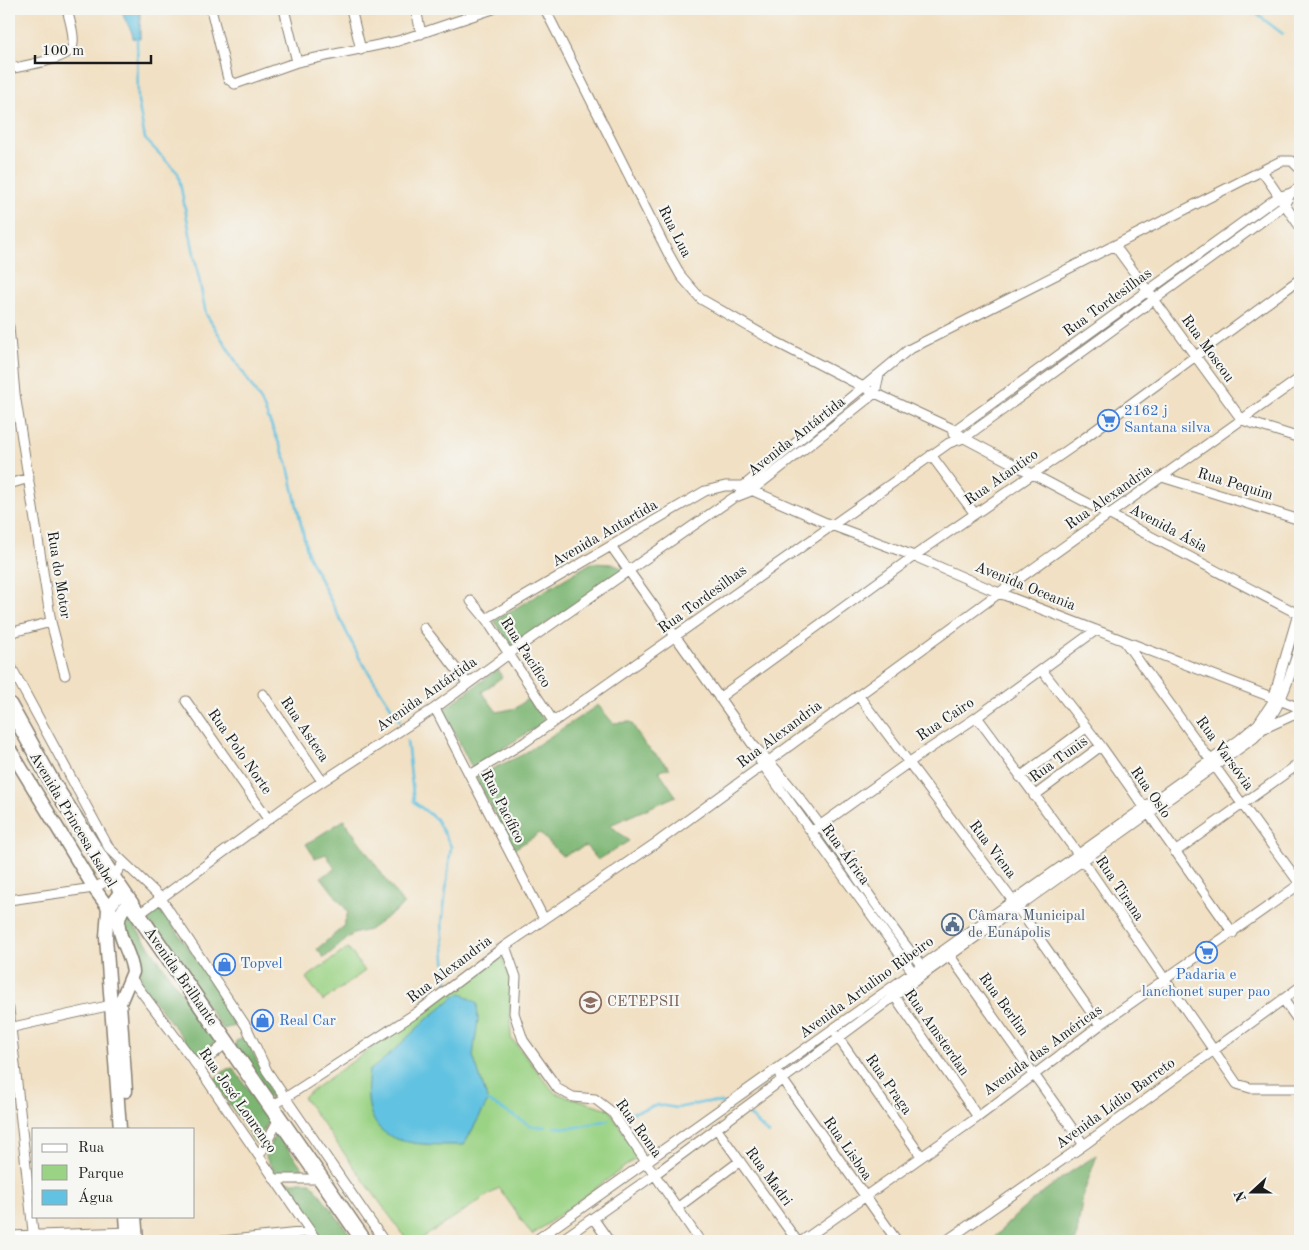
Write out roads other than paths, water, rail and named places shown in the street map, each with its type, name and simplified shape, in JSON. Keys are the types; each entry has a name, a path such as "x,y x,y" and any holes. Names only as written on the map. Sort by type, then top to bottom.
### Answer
{"main road":[{"name":"Avenida Brilhante","path":"9,705 53,784 121,890 364,1241"},
{"name":"Avenida Princesa Isabel","path":"9,748 94,888 108,909 119,918 123,908 121,890"},
{"name":"Avenida Princesa Isabel","path":"110,980 106,937 108,909 121,890"},
{"path":"116,1004 130,980 133,969 120,933 119,918"},
{"path":"108,958 129,957"},
{"path":"129,1128 116,1004 110,980 130,980"},
{"path":"120,1055 120,1128"},
{"path":"127,1218 132,1236"},
{"path":"132,1236 135,1218"}],"street":[{"path":"9,69 58,58 72,48 67,9"},
{"path":"211,9 228,79 235,84 297,62 361,50 421,34 492,9"},
{"path":"284,9 297,62"},
{"path":"351,9 361,50"},
{"path":"416,9 421,34"},
{"name":"Rua Lua","path":"545,9 667,250 688,284 706,302 863,386"},
{"name":"Avenida Antártida","path":"746,489 863,386 908,350 1262,171 1286,160 1292,161 1300,170"},
{"path":"1262,171 1300,227"},
{"name":"Rua Tordesilhas","path":"470,775 525,742 931,455 949,443 964,438 1154,300 1300,187"},
{"name":"Rua Tordesilhas","path":"949,443 955,430 1147,291 1281,201"},
{"name":"Rua Moscou","path":"1114,246 1242,420"},
{"name":"Rua Atantico","path":"719,698 914,556 1196,357 1300,279"},
{"name":"Rua do Motor","path":"9,327 10,354 51,622 65,675"},
{"path":"875,393 879,375"},
{"name":"Rua Alexandria","path":"275,1113 285,1098 416,1013 505,946 766,764 999,592 1300,378"},
{"name":"Avenida Ásia","path":"863,386 955,430 964,438 1300,612"},
{"name":"Avenida Antártida","path":"138,914 322,781 435,708 510,653 746,489 875,393"},
{"path":"1242,420 1300,438"},
{"path":"931,455 975,514"},
{"name":"Rua Pequim","path":"1162,477 1300,520"},
{"path":"9,484 29,478"},
{"name":"Avenida Antartida","path":"486,619 705,491 725,486 746,489"},
{"name":"Avenida Oceania","path":"746,489 999,592 1300,708"},
{"name":"Rua África","path":"611,546 753,745 811,832 916,975"},
{"name":"Rua Pacifico","path":"471,601 510,653 553,721"},
{"name":"Avenida Artulino Ribeiro","path":"1214,764 1258,724 1277,699 1300,612"},
{"path":"9,633 51,622"},
{"path":"424,628 468,684"},
{"name":"Rua Cairo","path":"811,832 977,717 1096,630"},
{"name":"Rua Varsóvia","path":"1124,641 1300,884"},
{"name":"Avenida Artulino Ribeiro","path":"560,1241 654,1175 839,1039 892,993 924,969 1263,729 1300,645"},
{"path":"9,663 109,848 122,864 160,897 229,998 246,1026 263,1064 285,1098 384,1241"},
{"name":"Rua Oslo","path":"1042,670 1101,746 1233,933"},
{"name":"Rua Asteca","path":"263,694 322,781"},
{"name":"Rua Viena","path":"858,695 1015,905 1100,1025"},
{"name":"Rua Polo Norte","path":"186,701 268,819"},
{"name":"Rua Pacífico","path":"435,708 544,919"},
{"path":"1263,729 1300,712"},
{"name":"Rua Tirana","path":"977,717 1020,778 1081,858 1233,1080 1242,1087 1250,1088 1300,1088"},
{"name":"Rua Tunis","path":"1020,778 1086,728"},
{"name":"Rua Tunis","path":"1034,796 1101,746"},
{"name":"Rua África","path":"766,764 820,824 924,969"},
{"path":"1175,852 1300,765"},
{"path":"9,900 94,888 121,890 122,864"},
{"name":"Avenida das Américas","path":"802,1241 978,1117 1100,1025 1300,884"},
{"name":"Avenida Artulino Ribeiro","path":"924,969 950,956 1015,905"},
{"name":"Rua Roma","path":"505,946 516,977 514,1013 516,1025 523,1040 558,1088 573,1097 596,1099 604,1104 700,1241"},
{"name":"Rua Berlim","path":"950,956 1035,1073 1084,1145"},
{"name":"Rua José Lourenço","path":"130,980 198,1067 317,1241"},
{"name":"Avenida Lídio Barreto","path":"946,1241 1084,1145 1300,987"},
{"name":"Avenida Artulino Ribeiro","path":"534,1241 833,1030 892,993"},
{"name":"Rua Amsterdan","path":"892,993 978,1117"},
{"path":"1283,999 1300,1023"},
{"path":"10,1028 116,1004"},
{"path":"9,1009 34,1239"},
{"name":"Rua Praga","path":"833,1030 921,1156"},
{"path":"198,1067 226,1043"},
{"name":"Rua Lisboa","path":"776,1071 897,1241"},
{"path":"258,1156 275,1113"},
{"name":"Rua Madri","path":"716,1128 797,1241"},
{"path":"677,1208 740,1162"},
{"path":"274,1179 321,1179"},
{"path":"593,1218 609,1241"},
{"path":"222,1241 309,1232 309,1229"},
{"path":"9,1236 34,1239 132,1236"}],"water":[{"path":"122,9 140,9 140,39 133,38"},
{"path":"462,993 477,1003 478,1020 473,1056 488,1101 464,1145 422,1144 390,1136 379,1127 371,1114 368,1096 369,1071 449,1001"}],"waterway":[{"path":"1250,9 1283,34"},
{"path":"137,38 138,101 145,139 178,173 206,314 261,401 287,462 308,555 360,659 400,721"},
{"path":"407,741 414,802 436,819 451,846 442,924 447,982"},
{"path":"488,1101 531,1126 546,1127"},
{"path":"622,1116 658,1105 677,1108 706,1102 723,1103"},
{"path":"750,1116 769,1134"},
{"path":"554,1127 572,1128 609,1120"}],"place":[{"name":"2162 j Santana silva","path":"1108,420"},
{"name":"Câmara Municipal de Eunápolis","path":"952,925"},
{"name":"Padaria e lanchonet super pao","path":"1206,952"},
{"name":"Topvel","path":"224,964"},
{"name":"CETEPSII","path":"591,1002"},
{"name":"Real Car","path":"263,1021"}]}
